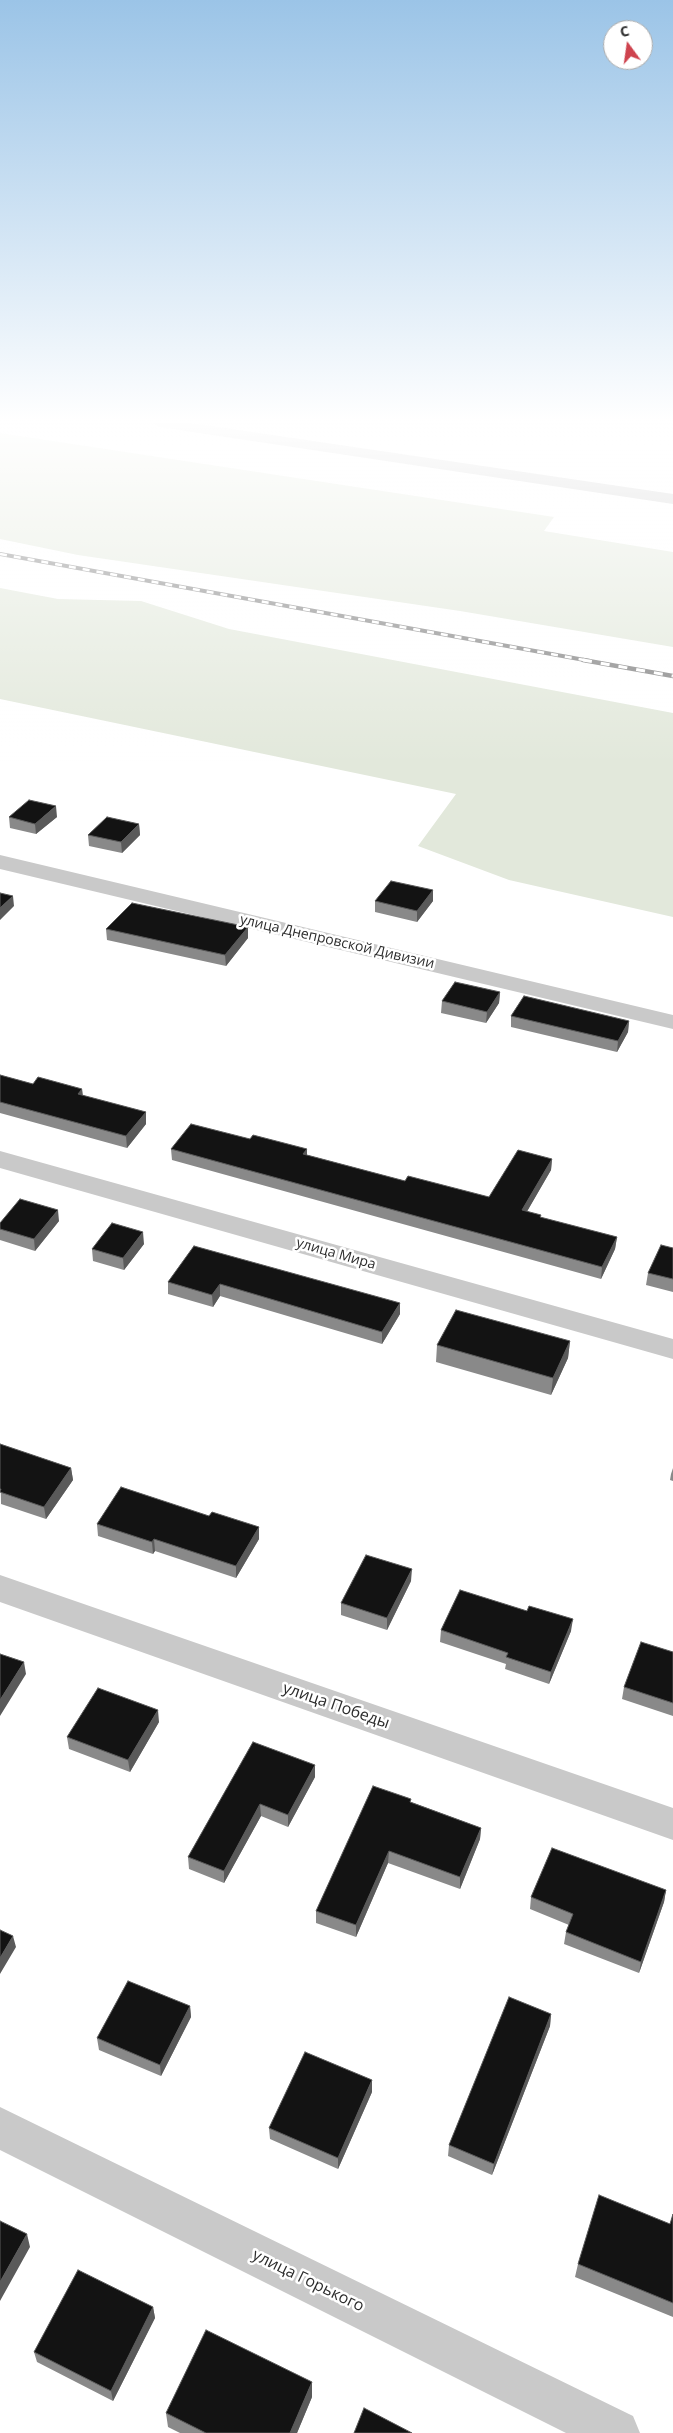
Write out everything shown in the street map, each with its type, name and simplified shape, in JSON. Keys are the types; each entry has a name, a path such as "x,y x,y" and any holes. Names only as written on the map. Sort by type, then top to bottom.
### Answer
{"street":[{"name":"улица Днепровской Дивизии","path":"0,862 673,1022"},
{"name":"улица Мира","path":"0,1159 673,1349"},
{"name":"улица Победы","path":"0,1588 673,1824"},
{"name":"улица Горького","path":"0,2128 616,2433"}],"shaded area":[{"path":"0,537 578,537 673,552 673,647 460,611 78,555 0,539"},
{"path":"0,588 58,599 141,601 229,629 673,713 673,917 509,880 418,846 456,794 0,699"}],"building":[{"path":"29,800 56,806 35,824 9,817"},
{"path":"107,817 139,824 121,842 88,835"},
{"path":"391,881 433,890 417,911 375,901"},
{"path":"0,893 13,896 0,908"},
{"path":"132,903 248,927 225,955 106,929"},
{"path":"455,982 500,992 487,1012 442,1001"},
{"path":"524,996 629,1021 618,1041 511,1016"},
{"path":"0,1075 33,1084 38,1077 82,1089 78,1094 146,1112 126,1136 0,1102"},
{"path":"191,1124 250,1139 253,1135 307,1149 303,1154 405,1181 408,1176 489,1197 518,1150 552,1159 522,1210 541,1215 540,1217 617,1237 602,1267 171,1149"},
{"path":"20,1199 58,1210 34,1239 0,1229 0,1223"},
{"path":"112,1223 143,1232 123,1258 92,1249"},
{"path":"661,1245 673,1248 673,1279 648,1273"},
{"path":"194,1246 400,1303 382,1332 220,1284 212,1295 168,1282"},
{"path":"456,1310 570,1341 553,1378 437,1345"},
{"path":"0,1444 71,1468 44,1507 0,1492"},
{"path":"121,1487 209,1516 212,1512 259,1527 236,1566 154,1539 152,1542 97,1524"},
{"path":"366,1555 412,1569 387,1618 341,1603"},
{"path":"460,1590 527,1611 529,1606 573,1619 551,1672 506,1657 508,1653 441,1630"},
{"path":"641,1642 673,1652 673,1703 624,1687"},
{"path":"0,1654 24,1662 0,1700"},
{"path":"98,1688 158,1710 128,1760 67,1737"},
{"path":"253,1742 315,1765 288,1815 260,1804 224,1871 188,1857"},
{"path":"373,1786 411,1799 410,1802 481,1828 460,1877 389,1851 356,1925 316,1911"},
{"path":"552,1848 666,1890 641,1962 566,1932 573,1914 531,1897"},
{"path":"0,1930 13,1936 0,1958"},
{"path":"128,1981 190,2006 160,2065 97,2038"},
{"path":"509,1997 551,2014 494,2164 449,2145"},
{"path":"305,2052 372,2080 338,2158 269,2128"},
{"path":"599,2195 670,2224 673,2214 673,2303 578,2264"},
{"path":"0,2221 27,2234 0,2282"},
{"path":"78,2270 153,2307 111,2391 34,2352"},
{"path":"206,2330 312,2382 290,2433 206,2433 166,2413"},
{"path":"364,2408 412,2433 354,2433"}],"railway":[{"path":"0,554 590,661"},
{"path":"583,660 673,676"}]}
